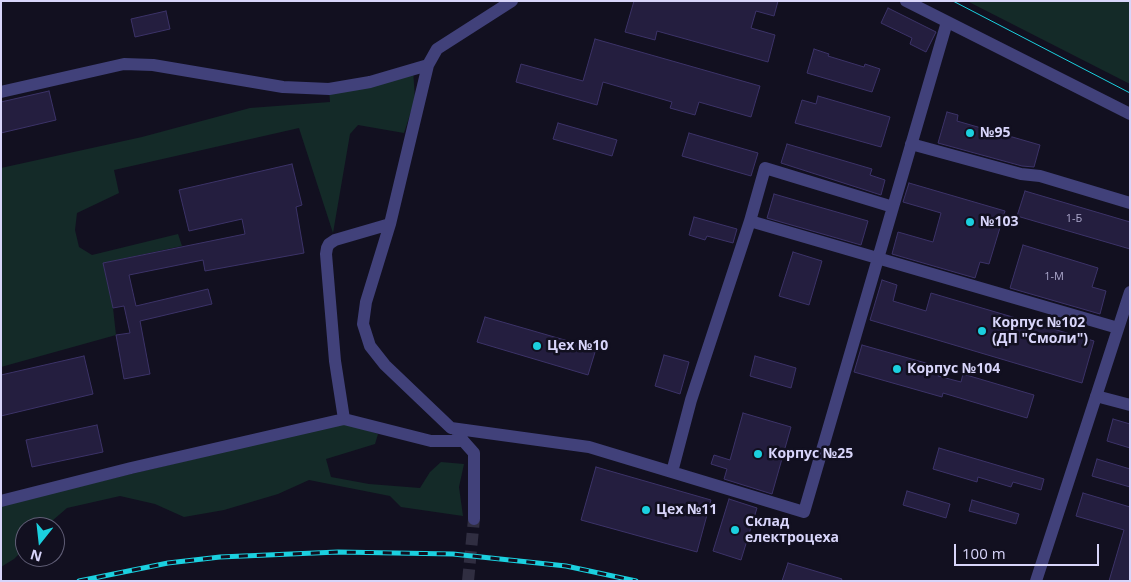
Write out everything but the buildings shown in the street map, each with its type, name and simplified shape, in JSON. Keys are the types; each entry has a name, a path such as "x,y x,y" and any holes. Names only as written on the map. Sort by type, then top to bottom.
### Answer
{"street":[{"path":"474,453 451,428 385,365 370,346 364,324 366,302 390,224 428,65 438,49 512,1"},
{"path":"906,1 1130,114"},
{"path":"451,428 589,447 804,512 947,22"},
{"path":"1,92 124,64 153,65 283,87 329,89 370,82 428,65"},
{"path":"911,144 1021,174 1040,176 1130,203"},
{"path":"672,472 691,400 750,221 764,168 893,207"},
{"path":"750,221 1118,328"},
{"path":"344,420 335,361 327,248 335,240 390,224"},
{"path":"1036,581 1130,292"},
{"path":"1096,396 1130,405"},
{"path":"1,501 131,468 344,420 431,441 462,441"},
{"path":"474,519 474,453 486,434"}],"green space":[{"path":"967,1 1130,1 1130,84"},
{"path":"413,69 415,99 404,133 358,125 350,134 333,233 299,128 114,170 119,193 77,213 75,230 79,247 92,255 178,234 182,246 103,263 113,308 116,335 1,367 1,168 142,137 250,108 330,102 329,89"},
{"path":"345,423 378,434 375,444 326,459 331,477 369,484 420,488 430,472 441,462 464,464 459,487 463,516 401,507 390,496 309,480 278,494 224,510 184,517 155,504 120,496 67,508 57,517 15,517 15,558 1,567 1,505"}],"tunnel":[{"path":"468,581 474,519"}],"tram line":[{"path":"953,1 1130,93"}],"railway":[{"path":"79,581 168,563 220,557 338,552 453,554 566,566 636,581"}],"place":[{"name":"№95","path":"970,133"},
{"name":"№103","path":"970,222"},
{"name":"Корпус №102 (ДП \"Смоли\")","path":"982,331"},
{"name":"Цех №10","path":"537,346"},
{"name":"Корпус №104","path":"897,369"},
{"name":"Корпус №25","path":"758,454"},
{"name":"Цех №11","path":"646,510"},
{"name":"Склад електроцеха","path":"735,530"}]}
